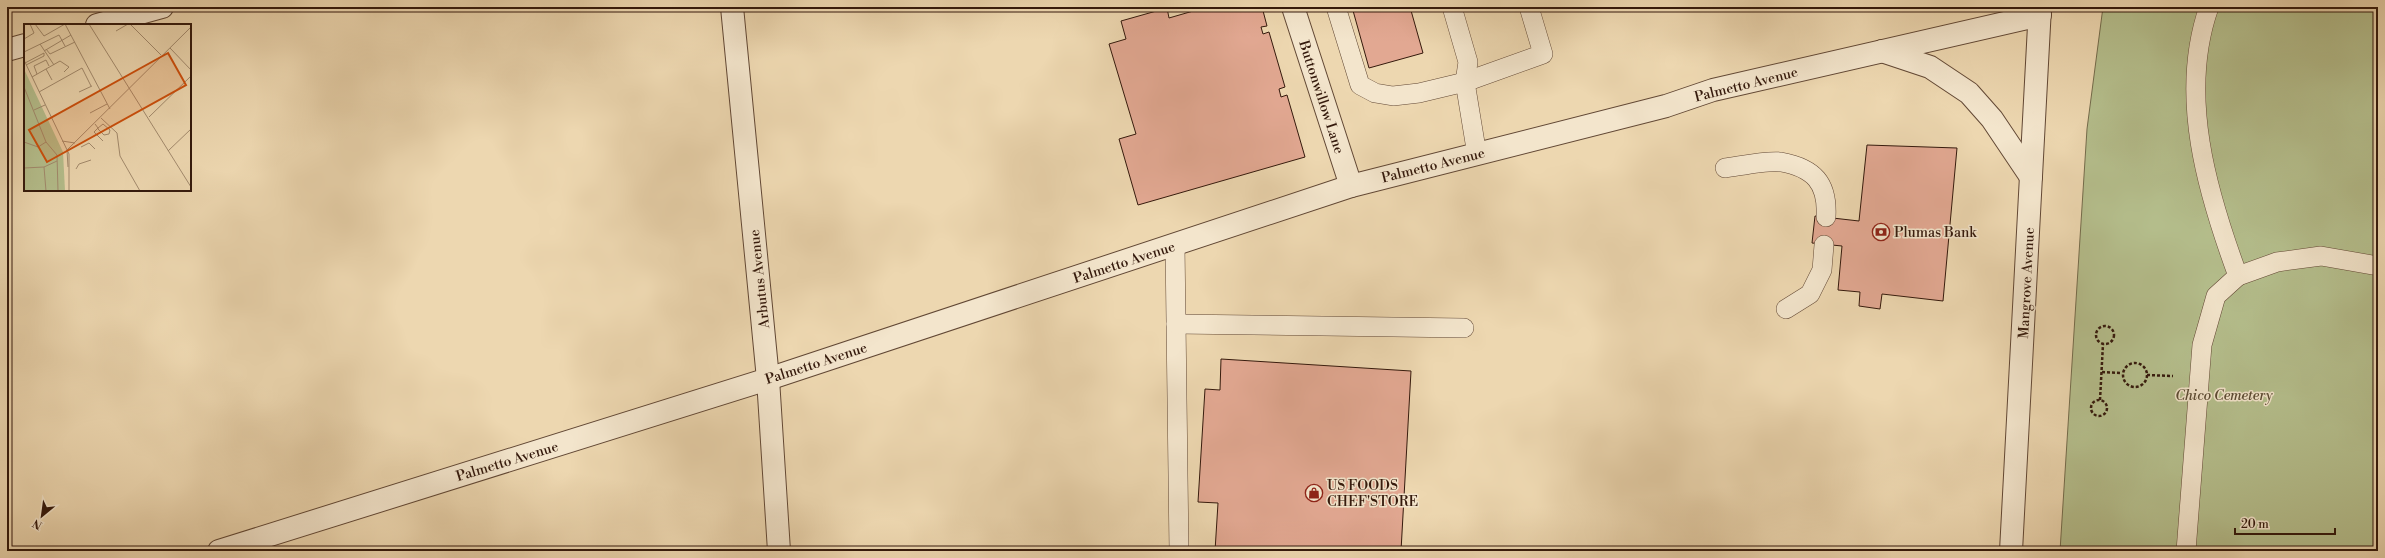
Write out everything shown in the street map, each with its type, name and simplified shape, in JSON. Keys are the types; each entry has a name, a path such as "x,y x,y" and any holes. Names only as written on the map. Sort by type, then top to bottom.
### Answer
{"street":[{"path":"101,24 162,7"},
{"name":"Arbutus Avenue","path":"732,7 768,379 779,551"},
{"name":"Buttonwillow Lane","path":"1293,7 1351,186"},
{"name":"Palmetto Avenue","path":"219,551 768,379 1351,186 1666,106 1713,90 1882,51 2043,10"},
{"name":"Mangrove Avenue","path":"2011,551 2031,177 2043,10"},
{"path":"7,50 24,45"},
{"path":"1882,51 1930,67 1969,93 1992,119 2031,177"}],"lane":[{"path":"1336,7 1360,85 1375,93 1393,96 1418,93 1465,82 1543,54 1529,7"},
{"path":"1452,7 1468,62 1465,82 1477,154"},
{"path":"2210,7 2202,27 2196,80 2199,144 2218,223 2238,276"},
{"path":"1725,168 1780,162 1810,172 1823,187 1826,217"},
{"path":"1175,245 1179,551"},
{"path":"1786,309 1810,294 1822,270 1824,245"},
{"path":"2186,551 2202,345 2216,296 2238,276 2277,262 2321,256 2378,266"},
{"path":"1176,324 1464,328"}],"path":[{"path":"2104,326 2110,327 2114,332 2114,338 2103,344 2098,340 2096,334 2098,329 2104,326"},
{"path":"2100,400 2103,344"},
{"path":"2132,363 2139,363 2145,368 2147,375 2145,382 2138,387 2130,386 2124,381 2122,373 2125,367 2132,363"},
{"path":"2102,372 2122,373"},
{"path":"2100,400 2105,403 2107,409 2104,414 2098,416 2092,413 2091,407 2094,401 2100,400"}],"green space":[{"name":"Chico Cemetery","path":"2103,7 2378,7 2378,551 2060,551 2087,129"}],"building":[{"path":"1207,7 1262,7 1267,26 1261,27 1263,34 1269,32 1285,87 1279,89 1281,97 1287,95 1305,157 1138,205 1119,139 1136,134 1109,44 1126,39 1121,21 1167,8 1169,18"},
{"path":"1352,7 1410,7 1423,53 1369,68"},
{"name":"Plumas Bank","path":"1867,145 1957,148 1943,301 1882,294 1880,309 1859,306 1860,292 1838,290 1842,246 1812,243 1815,216 1859,221"},
{"path":"1221,359 1411,371 1401,551 1215,551 1218,503 1198,502 1205,389 1220,390"}],"place":[{"name":"Plumas Bank","path":"1881,232"},
{"name":"US FOODS CHEF'STORE","path":"1314,493"}]}
